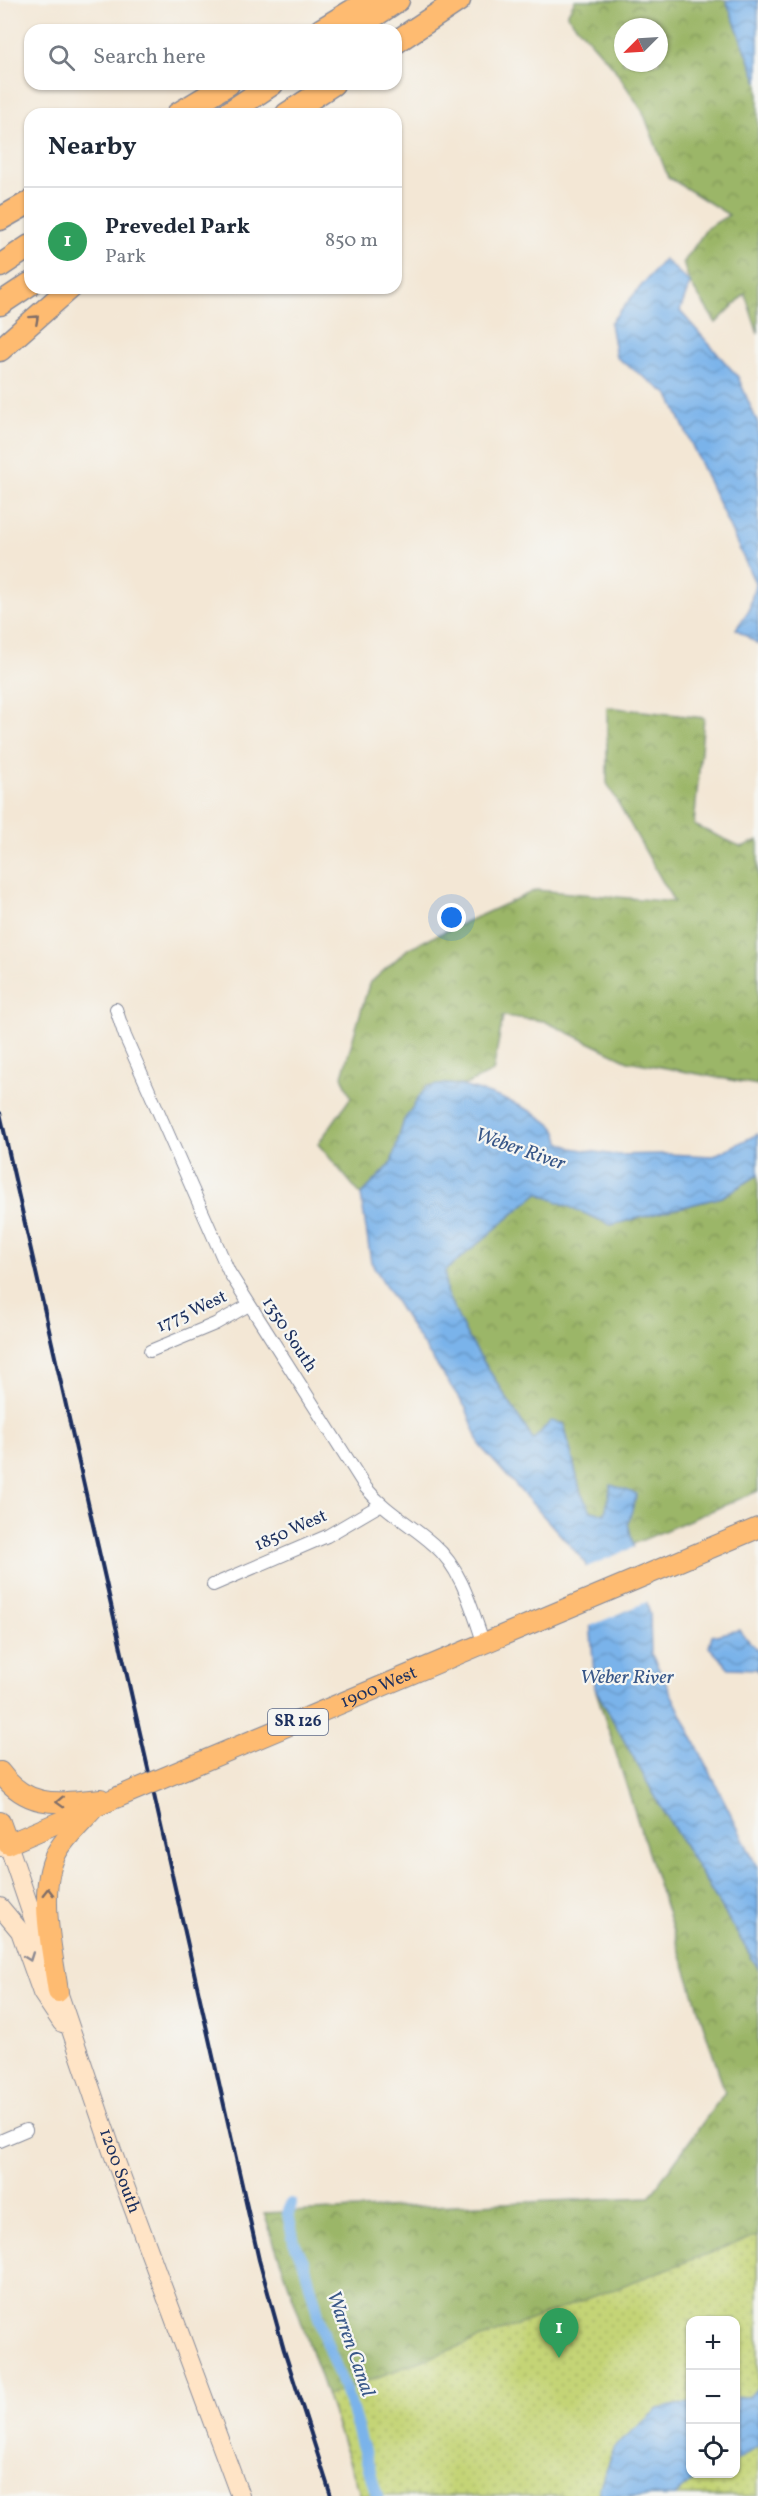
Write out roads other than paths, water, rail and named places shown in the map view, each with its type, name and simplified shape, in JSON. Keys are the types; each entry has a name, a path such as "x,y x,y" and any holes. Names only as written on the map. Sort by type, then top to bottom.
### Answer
{"highway":[{"path":"331,24 370,0"},
{"path":"362,24 398,0"},
{"path":"402,38 459,0"},
{"path":"188,108 218,90"},
{"path":"236,108 263,90"},
{"path":"296,108 323,90"},
{"path":"306,108 325,90"},
{"path":"0,219 24,205"},
{"path":"0,266 24,250"},
{"path":"0,304 24,288"},
{"path":"0,350 63,294"}],"main road":[{"name":"1900 West","path":"4,1845 758,1528"},
{"path":"0,1772 8,1783 27,1797 38,1801 55,1803 118,1797"},
{"path":"58,1992 48,1908 48,1871 57,1852 94,1808"},
{"path":"0,1822 4,1845"},
{"name":"1200 South","path":"4,1845 58,1992 112,2151 240,2496"},
{"path":"0,1907 20,1931 42,1993 76,2045"}],"street":[{"name":"1350 South","path":"116,1009 125,1036 225,1261 249,1305 366,1488 380,1505 436,1546 453,1566 484,1644"},
{"name":"1775 West","path":"150,1351 215,1324 249,1305"},
{"name":"1850 West","path":"213,1585 327,1536 380,1505"},
{"path":"0,2141 26,2130"}],"water":[{"path":"726,0 758,0 758,82"},
{"path":"664,259 690,283 680,311 738,377 758,424 758,644 736,629 749,610 755,583 669,395 616,357 610,323"},
{"name":"Weber River","path":"445,1084 487,1093 533,1113 556,1130 560,1142 572,1148 614,1155 713,1156 758,1134 758,1175 722,1197 611,1225 538,1193 445,1271 446,1292 466,1334 533,1440 551,1421 564,1424 581,1494 591,1511 605,1514 611,1485 637,1494 628,1523 650,1615 651,1653 758,1869 758,1968 660,1805 595,1688 586,1563 481,1447 466,1408 415,1333 371,1262 361,1195 391,1164 404,1120 426,1087"},
{"path":"739,1630 758,1651 758,1671 729,1668 709,1647 712,1636"},
{"path":"758,2387 758,2446 740,2458 740,2397 750,2396"},
{"path":"686,2403 686,2478 702,2478 691,2482 675,2496 601,2496 599,2489 615,2446 658,2409"}],"waterway":[{"name":"Warren Canal","path":"291,2204 288,2214 294,2242 304,2263 325,2339 350,2403 377,2496"}],"railway":[{"path":"0,1113 259,2260 284,2350 331,2496"}],"place":[{"name":"Prevedel Park","path":"559,2358"}]}
